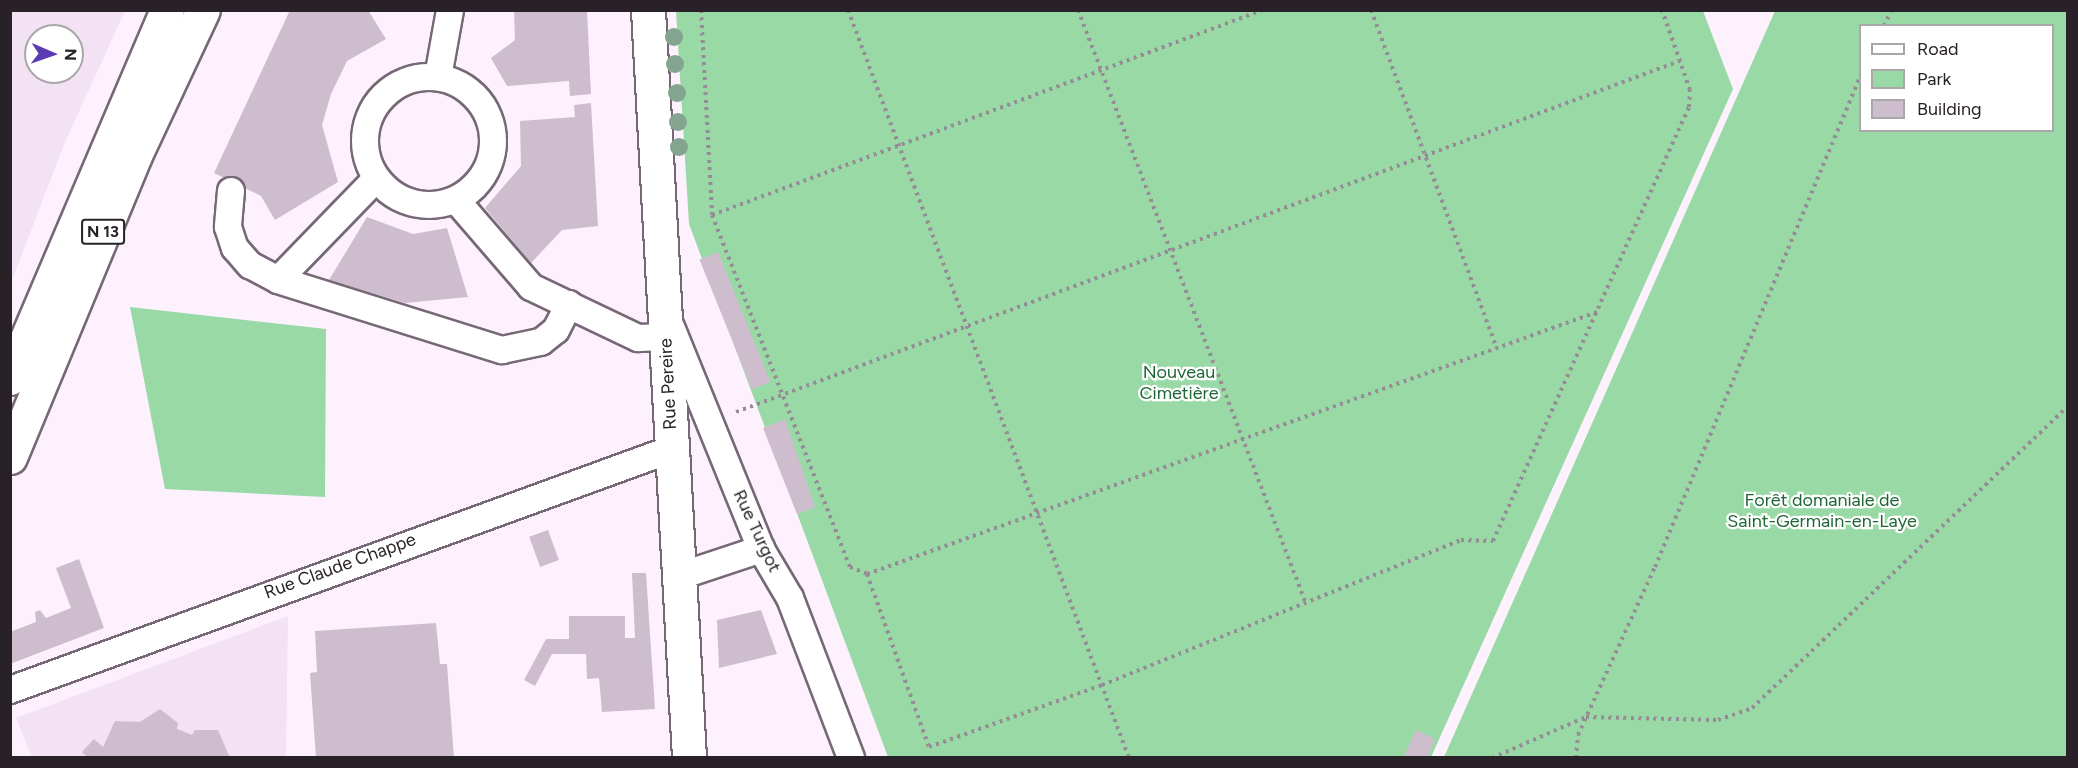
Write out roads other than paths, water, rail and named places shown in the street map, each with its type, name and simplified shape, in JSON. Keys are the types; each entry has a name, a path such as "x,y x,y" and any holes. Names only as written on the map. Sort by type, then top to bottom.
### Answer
{"main road":[{"name":"N 13","path":"10,378 167,10"},
{"name":"N 13","path":"10,457 135,155 203,10"},
{"name":"Rue Pereire","path":"648,10 688,758"}],"street":[{"path":"438,77 450,10"},
{"path":"438,77 475,97 492,132 485,173 456,200 418,205 399,199 376,179 364,140 375,106 404,81 438,77"},
{"path":"278,280 376,179"},
{"path":"231,190 228,226 236,248 256,270 278,280 502,350 541,342 556,330 569,304"},
{"path":"456,200 531,286 638,338 666,337"},
{"name":"Rue Turgot","path":"664,304 761,549 790,598 851,758"},
{"name":"Rue Claude Chappe","path":"10,690 672,449"},
{"path":"677,577 761,549"}],"park label":[{"name":"Nouveau Cimetière","path":"1179,383"},
{"name":"Forêt domaniale de Saint-Germain-en-Laye","path":"1822,511"}]}
